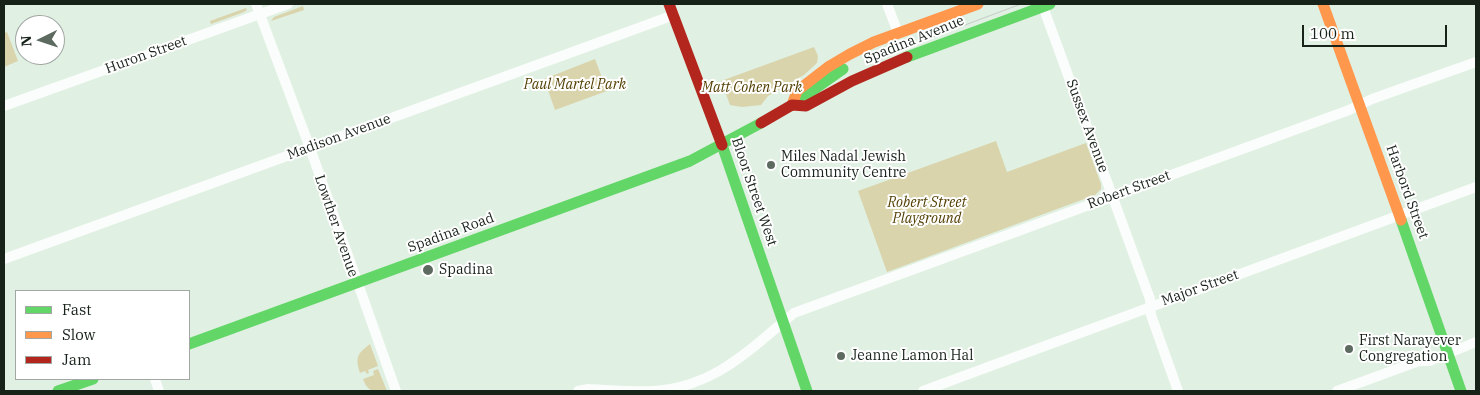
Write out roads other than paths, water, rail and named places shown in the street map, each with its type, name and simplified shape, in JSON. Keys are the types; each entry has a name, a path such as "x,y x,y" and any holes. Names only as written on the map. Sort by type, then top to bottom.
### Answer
{"main road":[{"name":"Bloor Street West","path":"669,4 708,105 807,391"},
{"name":"Spadina Avenue","path":"792,105 797,91 840,65 866,46 978,4"},
{"name":"Harbord Street","path":"1323,4 1400,214 1461,391"},
{"name":"Spadina Avenue","path":"722,145 792,105 806,106 852,82 918,52 1045,5"},
{"path":"840,65 852,82"},
{"name":"Spadina Road","path":"190,344 690,161 722,145"},
{"path":"58,391 90,380"}],"street":[{"name":"Huron Street","path":"4,106 258,9 288,4"},
{"path":"887,4 898,33"},
{"name":"Sussex Avenue","path":"1045,5 1150,299 1151,315 1178,391"},
{"name":"Lowther Avenue","path":"258,9 310,148 356,283 396,391"},
{"name":"Madison Avenue","path":"4,259 674,15"},
{"name":"Robert Street","path":"578,391 588,389 652,391 692,384 726,368 794,313 1476,62"},
{"name":"Major Street","path":"923,391 1476,187"},
{"path":"1337,391 1419,362 1430,361 1476,342"}],"tram line":[{"path":"869,64 901,49 1021,4"}],"place":[{"name":"Miles Nadal Jewish Community Centre","path":"771,165"},
{"name":"Spadina","path":"428,270"},
{"name":"First Narayever Congregation","path":"1349,349"},
{"name":"Jeanne Lamon Hal","path":"841,356"}],"park label":[{"name":"Paul Martel Park","path":"575,85"},
{"name":"Matt Cohen Park","path":"752,88"},
{"name":"Robert Street Playground","path":"927,212"}]}
